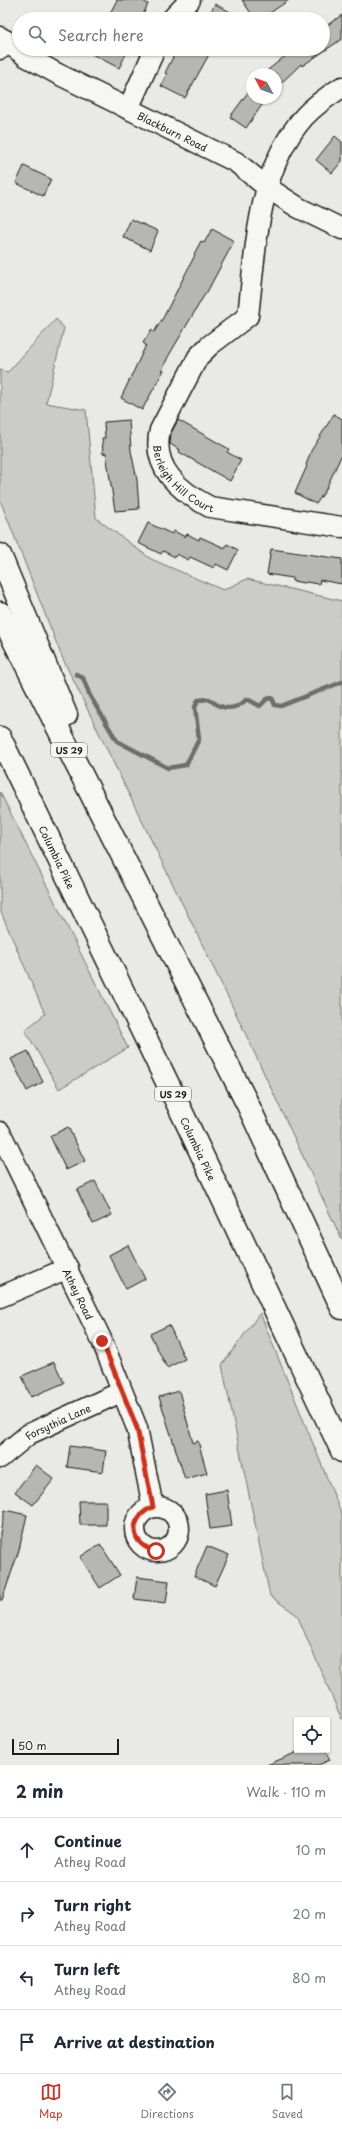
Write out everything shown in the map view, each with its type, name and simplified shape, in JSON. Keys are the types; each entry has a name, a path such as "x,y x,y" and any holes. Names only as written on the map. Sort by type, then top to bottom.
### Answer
{"highway":[{"path":"0,555 138,886"},
{"name":"US 29","path":"0,613 248,1105 342,1308"},
{"name":"Columbia Pike","path":"0,738 184,1117 342,1451"}],"street":[{"path":"179,12 190,0"},
{"name":"Blackburn Road","path":"2,42 12,48"},
{"name":"Blackburn Road","path":"26,56 128,110 236,162 268,188 298,208 342,229"},
{"path":"128,110 152,56"},
{"name":"Berleigh Hill Court","path":"341,524 210,507 194,499 163,469 158,457 157,443 160,430 198,357 209,346 248,316 258,229 268,188 278,158 293,131 320,102 342,87"},
{"name":"Athey Road","path":"0,1132 68,1268 102,1341 121,1392 137,1428 153,1507"},
{"path":"0,1297 68,1268"},
{"name":"Forsythia Lane","path":"0,1458 29,1434 121,1392"}],"shaded area":[{"path":"56,319 64,328 46,403 86,410 96,518 151,559 223,590 247,579 342,601 342,1240 240,1022 62,657 0,500 0,370 8,372"},
{"path":"0,792 128,1048 59,1089 25,1030 45,1014 0,910"},
{"path":"260,1313 342,1515 342,1720 297,1615 270,1596 222,1365"}],"building":[{"path":"117,0 141,0 148,4 144,12 111,12"},
{"path":"242,0 289,0 271,12 250,12"},
{"path":"215,4 230,12 211,12"},
{"path":"342,15 342,39 330,47 330,23"},
{"path":"96,56 125,56 119,68"},
{"path":"174,56 208,56 185,98 161,86 167,74 165,73"},
{"path":"285,56 317,56 302,66 301,64 282,82 282,68 270,68"},
{"path":"246,95 246,104 263,104 246,128 230,117"},
{"path":"335,136 342,142 342,161 332,173 316,160"},
{"path":"24,166 51,179 43,196 16,183"},
{"path":"131,219 158,231 150,250 123,237"},
{"path":"212,229 234,241 206,294 168,357 162,370 164,370 142,410 121,398 146,345 143,343 151,330 154,332 163,318 201,241 204,243"},
{"path":"334,414 342,419 342,454 325,491 316,504 295,493 307,466 306,465 311,451"},
{"path":"129,420 131,451 137,480 139,509 115,511 106,453 103,454 102,438 105,438 104,422"},
{"path":"178,420 229,449 227,452 241,460 230,481 179,452 180,450 170,444 171,433"},
{"path":"148,523 172,534 174,531 185,537 187,534 199,540 200,537 225,548 227,544 238,550 228,570 216,564 214,568 190,557 188,560 177,554 175,557 163,551 161,554 138,543"},
{"path":"271,549 342,559 342,584 320,580 319,584 305,583 292,581 292,578 267,574"},
{"path":"28,1051 43,1082 27,1091 11,1059"},
{"path":"68,1127 85,1161 66,1170 50,1136"},
{"path":"95,1181 112,1215 93,1224 77,1190"},
{"path":"128,1245 145,1279 126,1289 109,1255"},
{"path":"169,1325 185,1359 167,1368 150,1334"},
{"path":"54,1362 64,1383 31,1397 22,1376"},
{"path":"179,1391 193,1443 198,1441 207,1473 185,1479 159,1397"},
{"path":"70,1446 106,1451 103,1472 67,1467"},
{"path":"36,1465 54,1479 33,1505 15,1492"},
{"path":"227,1490 232,1526 210,1529 205,1494"},
{"path":"79,1501 106,1501 106,1525 80,1525"},
{"path":"5,1510 27,1515 19,1550 2,1600 0,1600 0,1533"},
{"path":"100,1544 120,1575 100,1588 80,1557"},
{"path":"207,1546 229,1555 215,1586 194,1576"},
{"path":"137,1577 169,1581 166,1603 134,1599"},
{"path":"295,1753 326,1753 330,1760 318,1765 267,1765"}],"waterway":[{"path":"76,674 83,678 90,696 117,741 168,768 186,765 199,739 195,707 198,700 209,699 223,707 233,708 247,699 260,706 267,699 272,698 275,705 281,706 342,682"}],"route":[{"path":"102,1341 121,1392 137,1428 153,1507 140,1515 135,1526 136,1534 138,1541 142,1545 148,1549 156,1551"}]}
